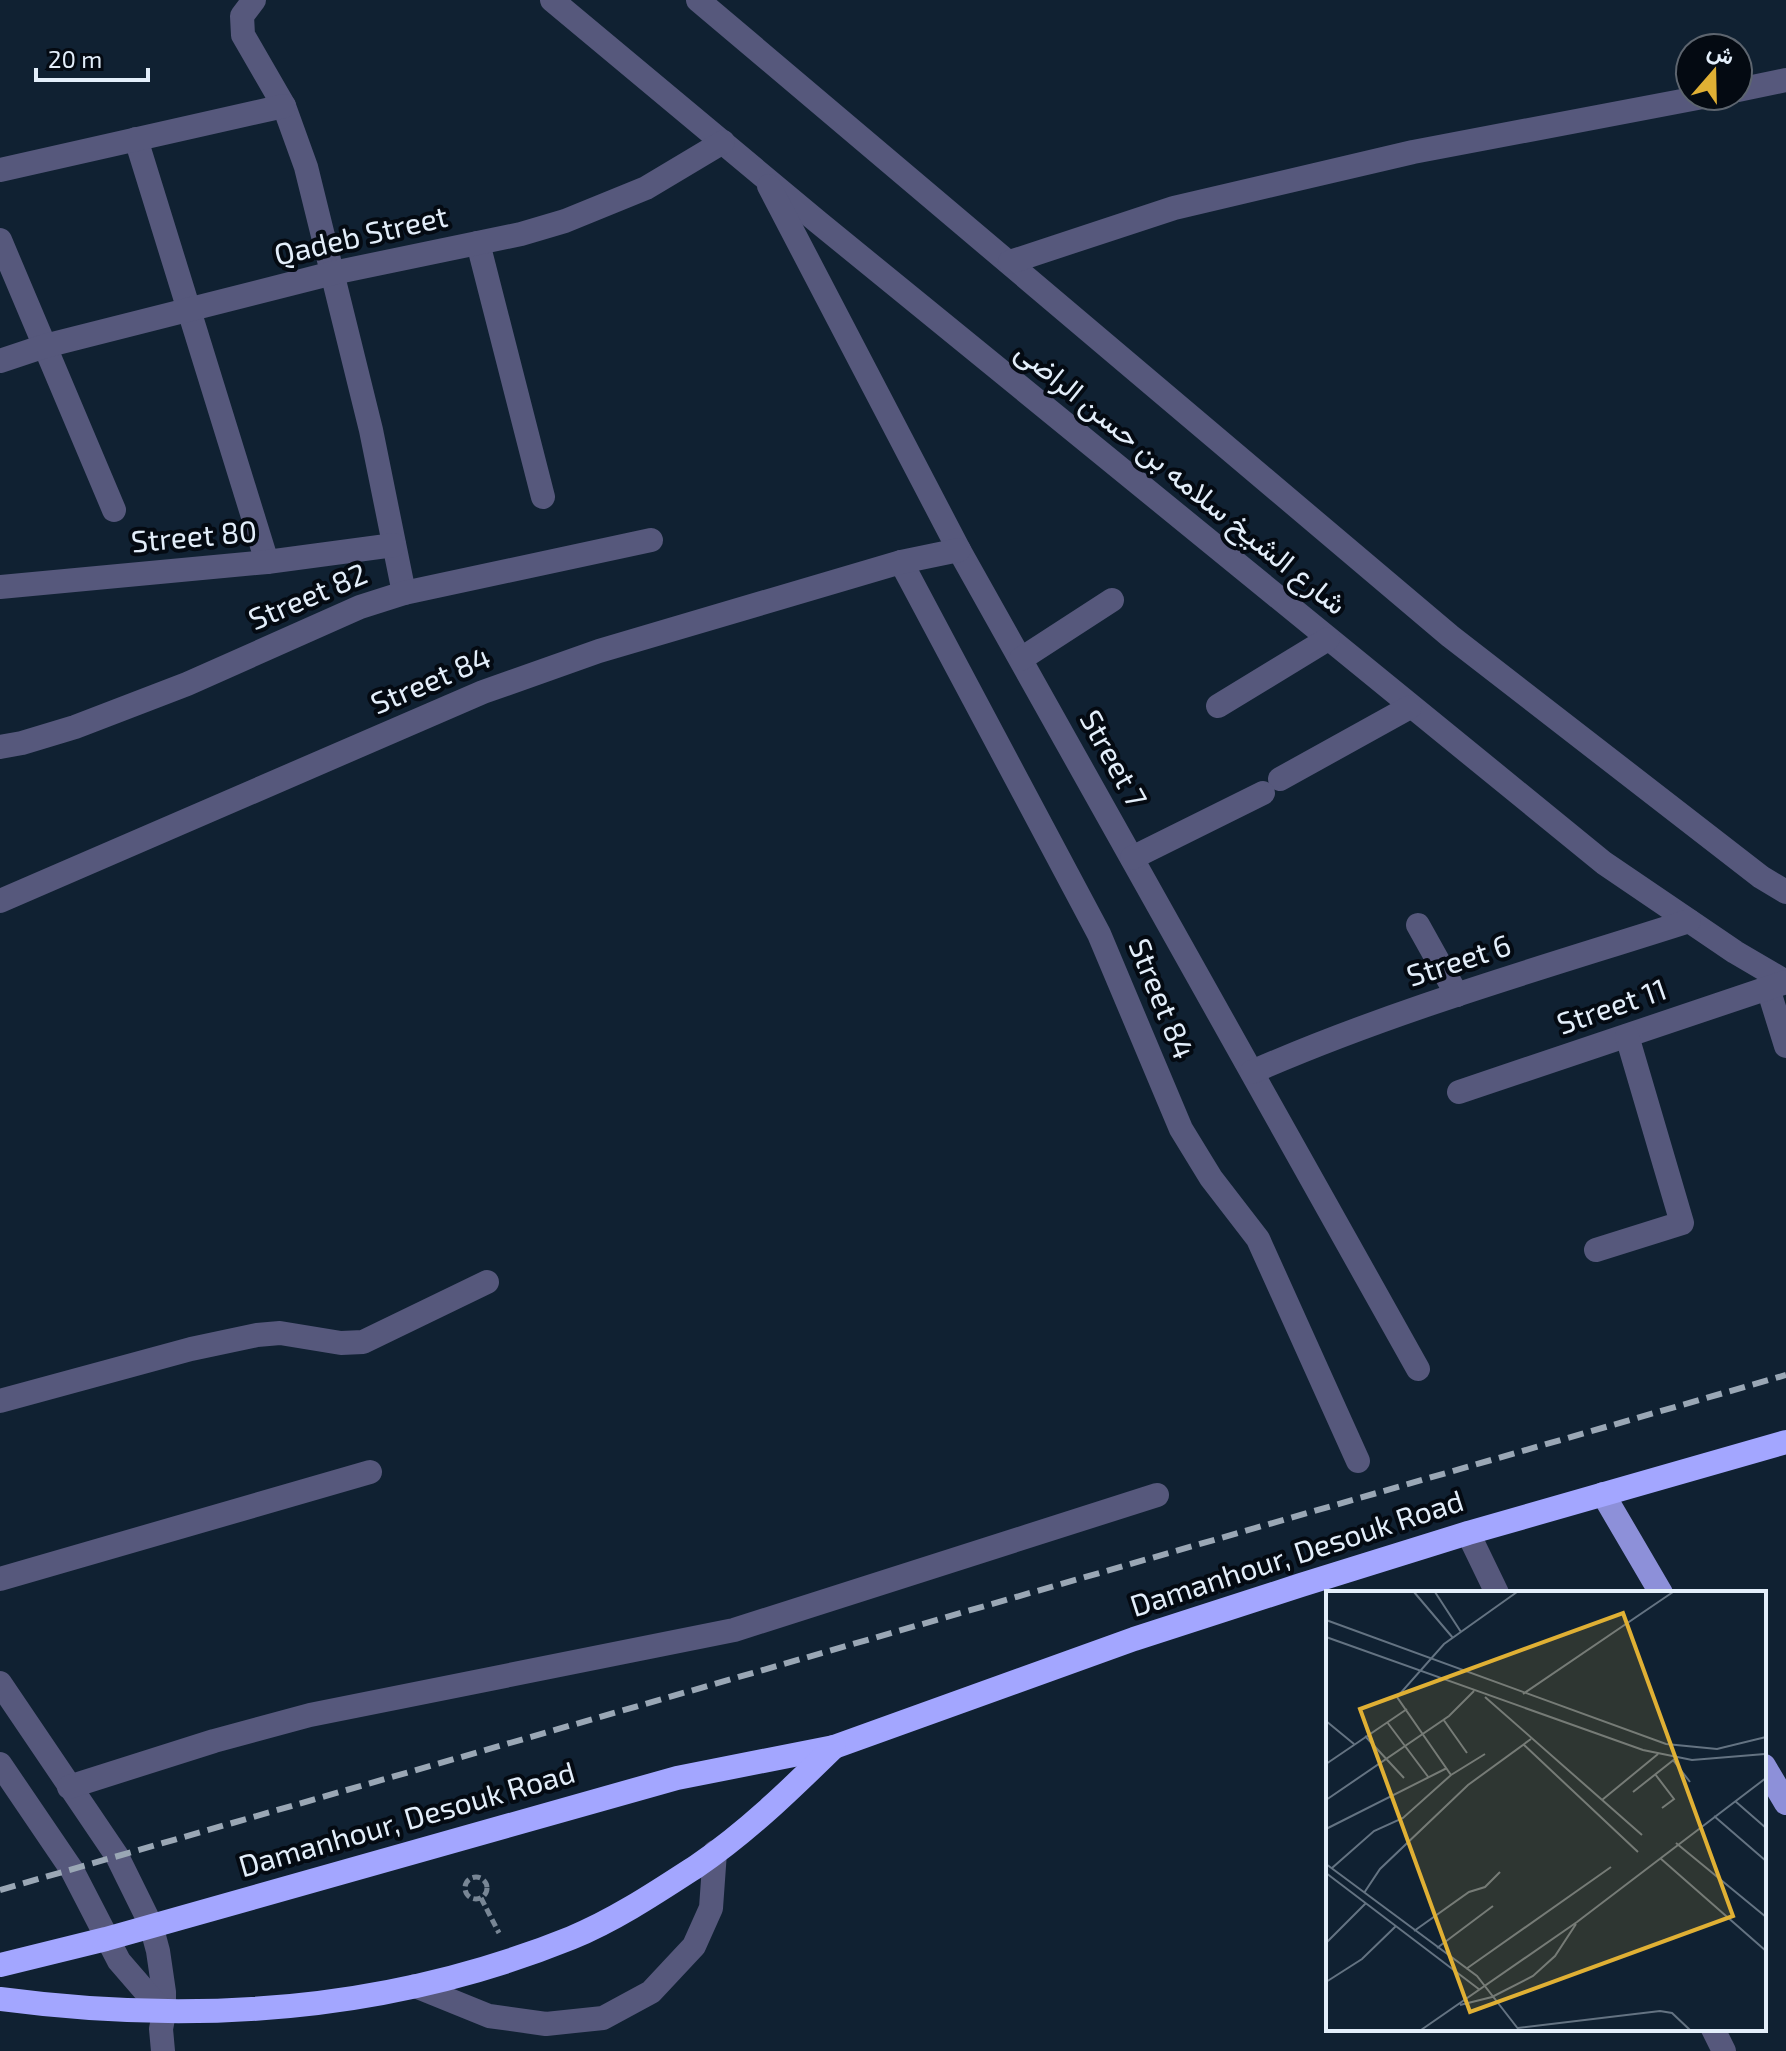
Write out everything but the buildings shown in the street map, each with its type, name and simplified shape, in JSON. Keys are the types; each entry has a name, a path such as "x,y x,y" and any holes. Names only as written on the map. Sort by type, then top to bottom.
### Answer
{"highway":[{"name":"Damanhour, Desouk Road","path":"0,1965 106,1939 677,1778 834,1747 1134,1639 1468,1533 1786,1442"},
{"name":"Damanhour, Desouk Road","path":"0,1999 76,2009 164,2013 263,2009 361,1997 457,1977 573,1937 631,1906 715,1852 770,1809 834,1747"}],"main road":[{"path":"1603,1494 1660,1591"},
{"path":"1766,1769 1786,1803"}],"street":[{"path":"254,0 242,16 243,35 284,106 306,167 371,430 404,593"},
{"name":"شارع الشيخ سلامه بن حسن الراضى","path":"552,0 1410,707 1604,863 1780,984"},
{"path":"698,0 1450,636 1761,877 1786,892"},
{"path":"1754,87 1786,80"},
{"path":"1010,262 1189,204 1413,152 1674,102"},
{"path":"0,170 284,106"},
{"path":"136,139 267,562"},
{"name":"Qadeb Street","path":"0,361 45,346 333,273 521,234 606,206 646,188 723,142"},
{"name":"Street 7","path":"763,175 959,550 1418,1369"},
{"path":"0,240 114,510"},
{"path":"478,243 543,497"},
{"name":"Street 82","path":"0,747 49,736 187,684 360,607 404,593 651,540"},
{"name":"Street 80","path":"0,587 267,562 394,545"},
{"name":"Street 84","path":"0,901 497,687 599,651 901,562 959,550"},
{"name":"Street 84","path":"901,562 1099,934 1181,1129 1197,1157 1244,1218 1270,1262 1358,1461"},
{"path":"1021,659 1112,600"},
{"path":"1218,706 1328,639"},
{"path":"1132,858 1272,786 1410,707"},
{"name":"Street 6","path":"1252,1072 1350,1031 1689,921"},
{"path":"1418,925 1457,995"},
{"path":"1780,984 1786,1046"},
{"name":"Street 11","path":"1459,1092 1780,984"},
{"path":"1596,1250 1683,1221 1627,1036"},
{"path":"0,1401 191,1349 257,1335 280,1333 341,1343 363,1342 487,1282"},
{"path":"0,1579 370,1472"},
{"path":"69,1787 214,1741 310,1715 734,1630 1157,1495"},
{"path":"1468,1533 1496,1591"},
{"path":"0,1683 117,1856 151,1925 162,1972 163,2051"},
{"path":"0,1764 72,1870 106,1939 133,1980 164,2013"},
{"path":"415,1986 489,2016 546,2024 603,2018 651,1992 694,1946 711,1908 715,1852"},
{"path":"1714,2031 1724,2051"}],"path":[{"path":"474,1878 484,1880 487,1885 481,1898 470,1897 466,1892 465,1886 474,1878"}],"railway":[{"path":"0,1890 1786,1375"}]}
